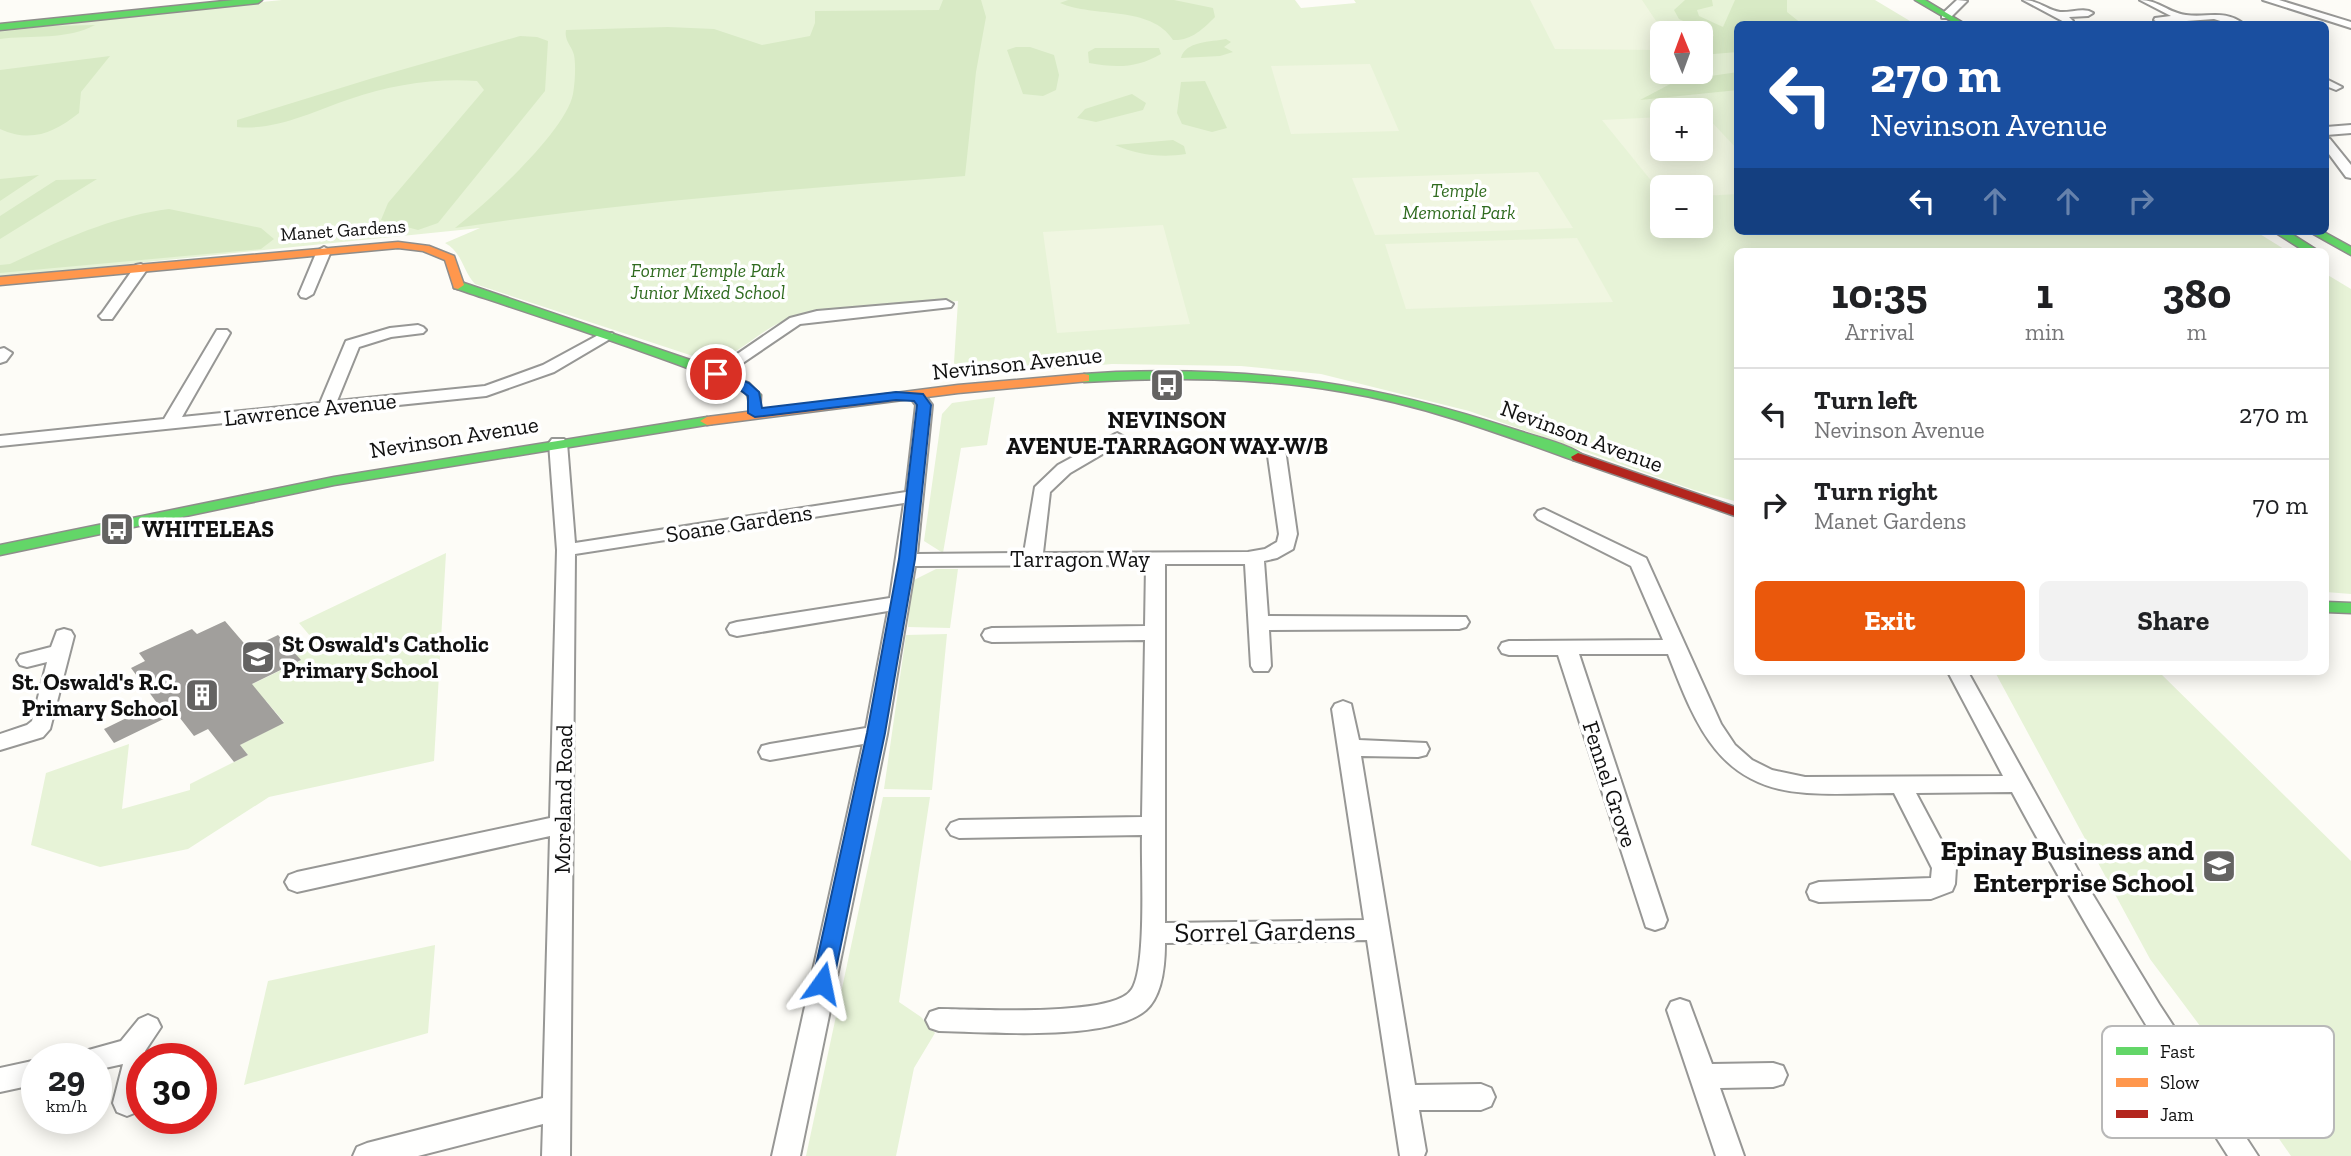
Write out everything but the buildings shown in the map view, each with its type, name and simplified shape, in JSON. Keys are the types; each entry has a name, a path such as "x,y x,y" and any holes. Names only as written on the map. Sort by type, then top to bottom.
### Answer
{"main road":[{"path":"0,20 201,0"},
{"path":"0,27 258,0"},
{"path":"1919,0 1940,21"},
{"path":"1902,6 1940,21"},
{"path":"2286,235 2307,248"},
{"path":"2322,235 2347,247"},
{"name":"Manet Gardens","path":"0,281 398,244 425,248 450,258 456,284 744,386 754,394 755,413"},
{"name":"Nevinson Avenue","path":"0,550 155,515 399,467 755,413 896,396 918,397 945,390 1111,376 1287,380 1420,406 1515,433 1639,481 1734,512"},
{"path":"2329,607 2351,608"}],"street":[{"path":"1940,21 1960,0 1973,0"},
{"path":"2028,0 2054,19 2088,13"},
{"path":"2146,0 2184,18"},
{"path":"2268,0 2351,25"},
{"path":"2161,21 2159,20 2215,16 2230,21"},
{"path":"2329,131 2351,129"},
{"path":"2329,146 2351,174"},
{"path":"306,294 324,251"},
{"path":"107,316 141,268"},
{"path":"716,374 795,321 817,316 946,304"},
{"path":"326,408 352,344 390,333 418,330"},
{"path":"170,424 222,333"},
{"name":"Lawrence Avenue","path":"0,441 486,391 516,384 557,366 607,336"},
{"path":"786,1156 876,733 900,603 924,405 918,397"},
{"path":"1033,559 1041,491 1064,468 1117,438"},
{"name":"Moreland Road","path":"556,1156 566,550 558,443"},
{"name":"Tarragon Way","path":"907,559 1254,557 1270,554 1286,545 1288,534 1276,449"},
{"name":"Soane Gardens","path":"566,550 913,496"},
{"path":"1544,515 1639,562 1705,714 1721,743 1743,765 1771,779 1805,785 2019,784"},
{"path":"1254,557 1261,666"},
{"name":"Sorrel Gardens","path":"939,1020 1089,1019 1116,1014 1139,1002 1148,980 1152,933 1156,558"},
{"path":"737,629 900,603"},
{"path":"1258,623 1460,622"},
{"path":"992,635 1155,633"},
{"path":"0,742 35,732 42,724 62,644 27,660"},
{"path":"1509,648 1676,647"},
{"name":"Fennel Grove","path":"1566,648 1655,920"},
{"path":"1960,675 2019,784 2159,1026"},
{"name":"Sorrel Gardens","path":"1343,709 1412,1151"},
{"path":"770,752 876,733"},
{"path":"1349,748 1418,750"},
{"path":"1819,892 1931,889 1943,884 1944,868 1901,785"},
{"path":"296,883 562,824"},
{"path":"959,829 1153,826"},
{"name":"Sorrel Gardens","path":"1152,933 1378,930"},
{"path":"1680,1010 1730,1156"},
{"path":"135,1043 148,1027"},
{"path":"0,1080 21,1075"},
{"path":"1703,1076 1773,1075"},
{"path":"1404,1098 1481,1097"},
{"path":"367,1156 558,1107"},
{"path":"2232,1138 2244,1156"}],"green space":[{"name":"Temple Memorial Park","path":"282,0 1295,0 1301,8 1356,3 1354,0 1875,0 1910,21 1734,21 1734,235 2261,235 2283,248 1734,248 1734,501 1694,490 1469,411 1321,374 1241,366 1112,364 953,378 958,301 845,308 802,315 774,326 729,355 708,361 475,284 459,257 445,243 480,228 0,277 0,28"},
{"path":"943,0 981,0 986,17 976,72 965,176 773,191 455,228 523,166 556,127 567,109 573,94 575,69 574,55 566,37 566,30 668,27 714,29 762,45 810,36 815,23 815,11 939,10"},
{"path":"1068,0 1174,0 1213,8 1215,17 1191,36 1173,40 1163,29 1151,22 1060,3"},
{"path":"1530,0 1642,0 1656,21 1650,21 1650,50 1555,49"},
{"path":"1685,0 1712,0 1713,6 1697,10 1699,16 1710,21 1679,19 1674,10"},
{"path":"1735,0 1787,0 1787,12 1798,21 1734,21 1734,52 1713,54 1713,22 1723,27"},
{"path":"95,25 61,35 0,39 0,32 49,26"},
{"path":"520,36 548,41 545,91 438,223 418,230 381,220 388,203 484,90 477,81 397,86 280,123 237,127 237,120"},
{"path":"1226,39 1231,42 1224,47 1233,52 1220,56 1181,58 1183,52 1193,45"},
{"path":"1030,47 1054,55 1059,75 1056,90 1043,96 1023,94 1007,50"},
{"path":"1095,48 1159,48 1161,54 1135,64 1109,66 1089,63 1088,52"},
{"path":"110,56 81,92 79,113 70,120 42,134 22,135 0,129 0,70"},
{"path":"1370,64 1399,131 1291,134 1271,66"},
{"path":"1734,73 1734,90 1640,100 1670,84 1713,84 1713,76"},
{"path":"1205,81 1227,128 1212,132 1182,124 1177,113 1181,82"},
{"path":"1132,94 1146,103 1143,110 1096,122 1077,118 1085,109"},
{"path":"1650,118 1650,161 1713,161 1713,123 1734,146 1734,194 1713,195 1713,175 1650,175 1650,179 1602,120"},
{"path":"1173,140 1184,146 1186,154 1150,155 1115,145"},
{"path":"1538,172 1573,228 1375,235 1352,178"},
{"path":"39,175 0,201 0,179"},
{"path":"97,179 0,239 0,216 56,180"},
{"path":"169,209 261,228 274,239 261,249 0,273 0,265 10,264 88,230 128,217"},
{"path":"1163,225 1190,324 1057,333 1043,232"},
{"path":"1577,238 1613,302 1406,309 1385,244"},
{"path":"2329,276 2351,289 2351,594 2329,592"},
{"path":"995,397 987,445 961,448 943,553 924,541 942,414 952,403"},
{"path":"446,553 434,761 269,797 188,849 100,867 31,845 46,773 129,744 122,809 190,790 190,784 248,755 240,745 284,722 266,701 253,707 240,690 300,661 289,648 311,637 299,623"},
{"path":"936,569 958,569 950,628 908,627 910,589 914,580"},
{"path":"947,634 932,790 884,789 906,635"},
{"name":"Epinay Business and Enterprise School","path":"1997,675 2162,675 2351,861 2351,1156 2291,1156 2279,1138 2334,1138 2334,1026 2200,1026 2150,959"},
{"path":"883,797 930,797 899,1002 921,1017 935,1033 914,1068 896,1156 806,1156"},
{"path":"435,945 428,1033 244,1085 268,981"}],"traffic: fast":[{"path":"0,27 258,0"},
{"path":"1919,0 1956,21"},
{"path":"2286,235 2307,248"},
{"path":"2321,235 2351,252"},
{"path":"458,285 697,367 744,386 754,395 755,413"},
{"path":"1084,378 1214,376 1344,388 1462,417 1578,457"},
{"path":"0,550 334,481 707,421"},
{"path":"2329,607 2351,608"}],"traffic: slow":[{"path":"0,281 398,245 425,248 450,258 458,285"},
{"path":"707,421 958,389 1084,378"}],"traffic: jam":[{"path":"1578,457 1734,512"}],"place":[{"name":"NEVINSON AVENUE-TARRAGON WAY-W/B","path":"1167,385"},
{"name":"WHITELEAS","path":"117,529"},
{"name":"St Oswald's Catholic Primary School","path":"258,657"},
{"name":"St. Oswald's R.C. Primary School","path":"202,695"},
{"name":"Epinay Business and Enterprise School","path":"2219,866"}],"route":[{"path":"716,374 744,386 754,394 755,413 896,396 918,397 924,405 907,559 876,733 822,983"}],"park label":[{"name":"Former Temple Park Junior Mixed School","path":"708,281"}]}
